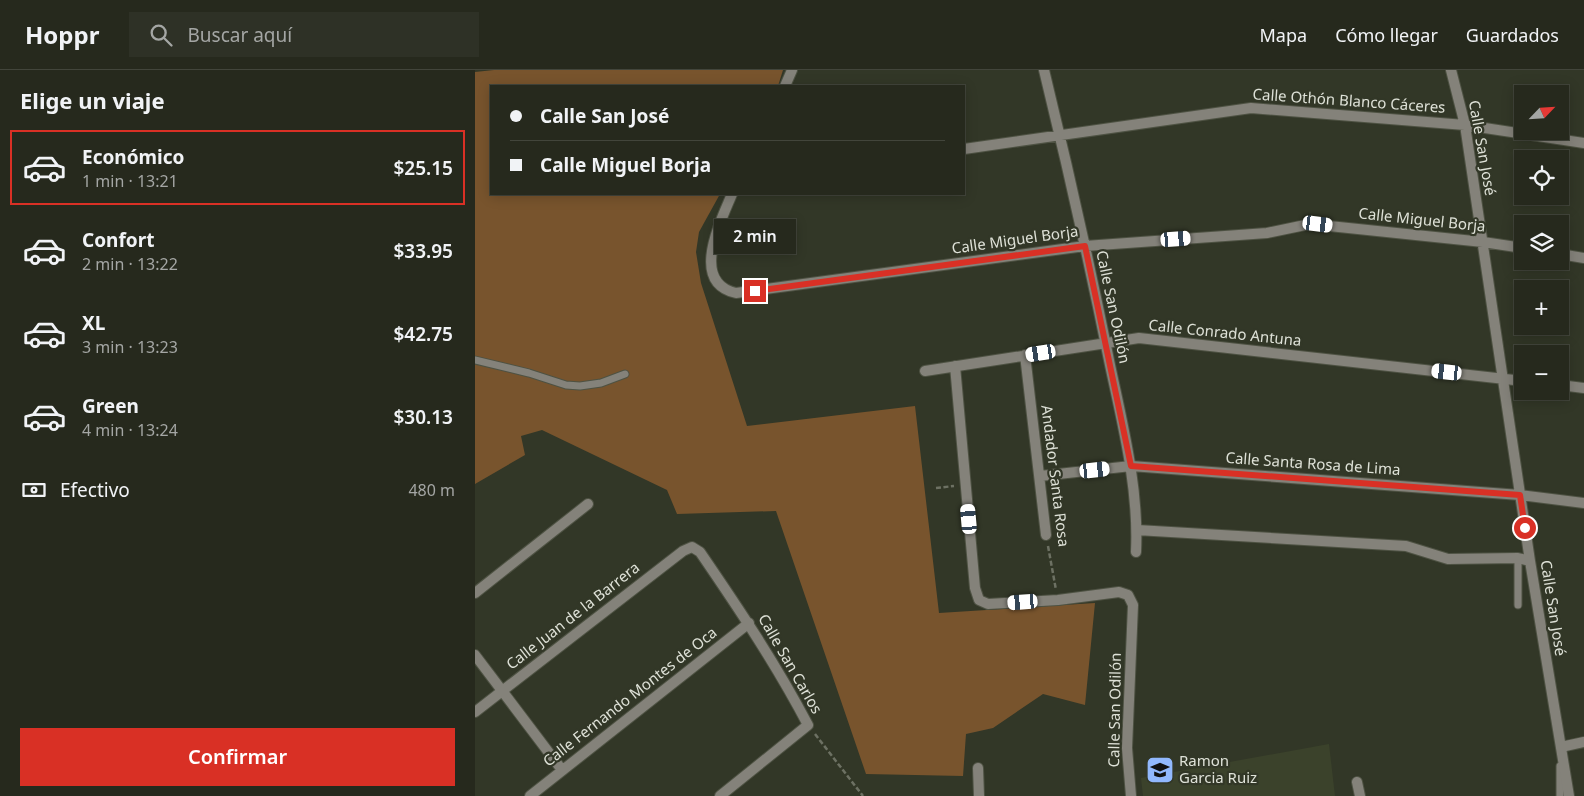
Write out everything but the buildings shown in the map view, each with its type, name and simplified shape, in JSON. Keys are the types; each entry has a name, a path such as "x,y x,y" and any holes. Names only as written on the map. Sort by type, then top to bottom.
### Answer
{"street":[{"path":"785,85 791,70"},
{"name":"Calle San Odilón","path":"1044,70 1085,246 1131,466 1137,530 1136,552"},
{"name":"Calle San José","path":"1451,70 1465,125 1530,561 1569,796"},
{"name":"Calle Othón Blanco Cáceres","path":"965,149 1251,108 1465,125 1584,144"},
{"name":"Calle Miguel Borja","path":"732,195 711,248 711,259 715,277 723,288 736,293 1085,246 1267,232 1318,224 1514,247"},
{"path":"1569,256 1584,258"},
{"name":"Calle Conrado Antuna","path":"925,371 1139,338 1514,380"},
{"name":"Andador Santa Rosa","path":"1025,355 1046,535"},
{"path":"955,366 975,588 979,600 988,604 1058,600"},
{"path":"1569,386 1584,388"},
{"name":"Calle Santa Rosa de Lima","path":"1040,476 1131,466 1520,495 1584,503"},
{"path":"475,593 588,504"},
{"path":"1137,530 1406,546 1449,559 1518,558 1530,561"},
{"name":"Calle San Carlos","path":"691,547 700,552 749,623 783,678 807,725"},
{"name":"Calle Juan de la Barrera","path":"475,712 683,551 691,547"},
{"name":"Calle San Odilón","path":"1058,600 1119,592 1128,595 1133,605 1127,748 1131,796"},
{"name":"Calle Fernando Montes de Oca","path":"531,796 749,623"},
{"path":"475,655 562,770"},
{"path":"720,796 807,725"},
{"path":"1561,747 1584,742"},
{"path":"978,768 979,796"},
{"path":"1357,782 1360,796"}],"lane":[{"path":"475,360 529,373 565,385 580,386 601,383 625,374"},
{"path":"1518,558 1518,605"},
{"path":"1560,796 1561,747"}],"path":[{"path":"936,488 966,485"},
{"name":"Andador Santa Rosa","path":"1046,535 1058,600"},
{"name":"Calle San Carlos","path":"807,725 863,796"}],"shaded area":[{"path":"494,70 783,70 778,85 490,85 490,195 719,195 699,232 696,252 701,283 747,426 915,406 939,613 1095,603 1085,705 1043,694 993,728 966,734 963,776 866,774 776,511 677,514 667,490 542,430 521,436 525,455 475,484 475,72"},
{"path":"1329,744 1335,796 1143,796 1141,778"}],"place":[{"name":"Ramon Garcia Ruiz","path":"1160,770"}],"route":[{"path":"755,291 1085,246 1131,466 1520,495 1525,528"}]}
